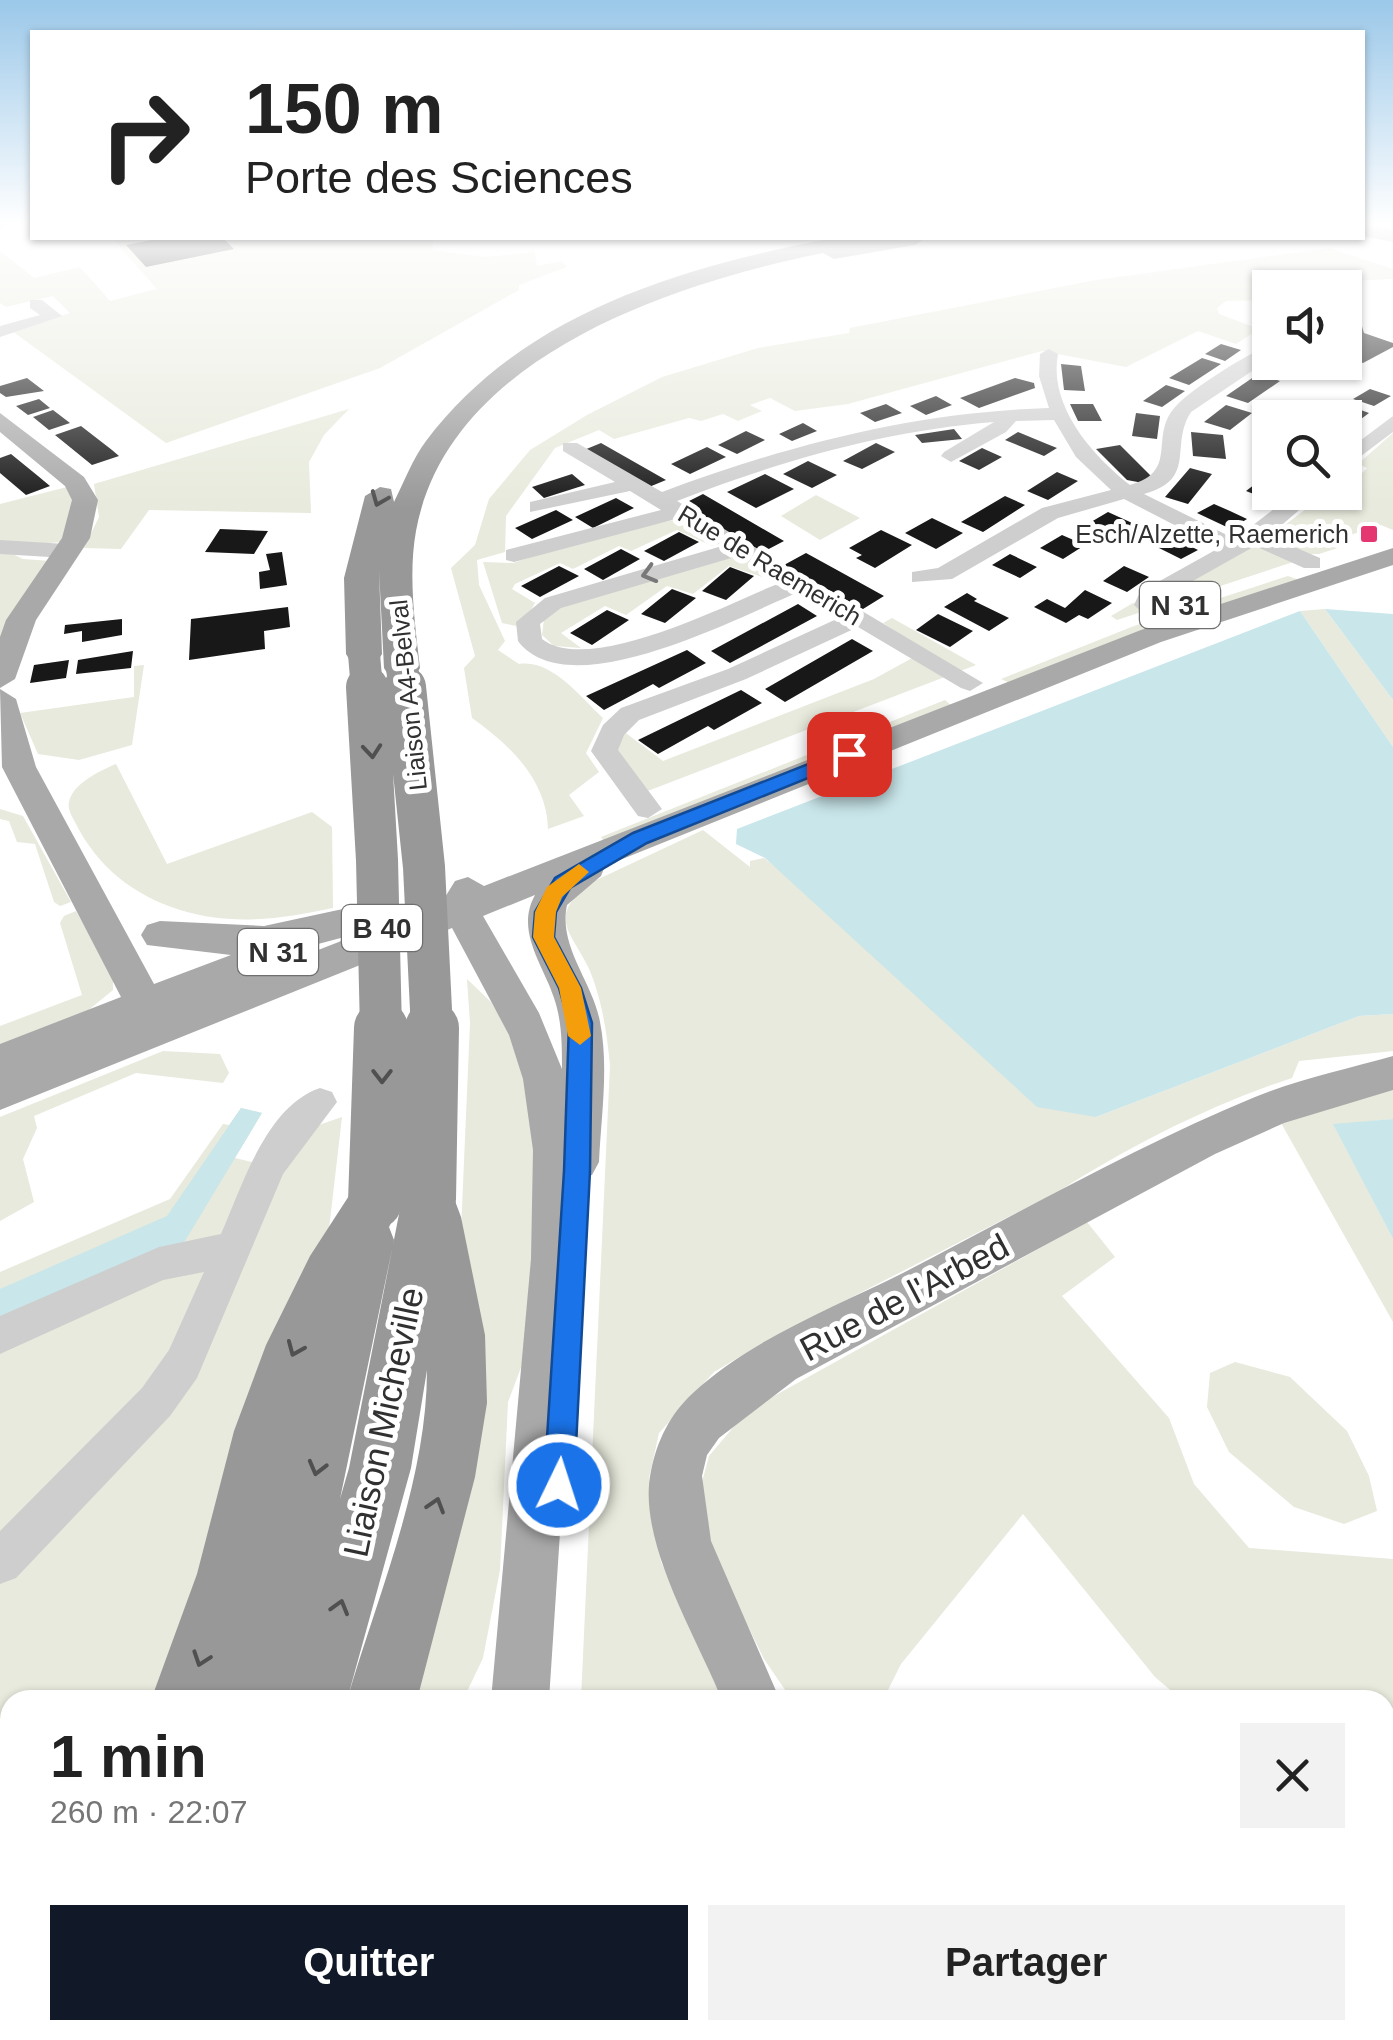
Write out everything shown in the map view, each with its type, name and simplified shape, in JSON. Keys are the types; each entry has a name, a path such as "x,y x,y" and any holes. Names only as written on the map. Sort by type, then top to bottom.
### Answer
{"highway":[{"name":"B 40","path":"547,335 563,317"},
{"name":"Liaison A4-Belval","path":"402,1201 435,1012 416,772 383,661 396,607 397,558 406,510 440,440 547,335 582,317"},
{"name":"Liaison A4-Belval","path":"547,335 592,317"},
{"name":"B 40","path":"547,335 601,317"},
{"name":"B 40","path":"385,1690 444,1478 456,1403 456,1336 402,1201"},
{"path":"189,1690 230,1574 264,1431 295,1345 330,1274 402,1201"},
{"name":"Liaison Micheville","path":"251,1690 402,1201"},
{"name":"Liaison Micheville","path":"315,1690 380,1468 402,1201"}],"main road":[{"path":"0,420 75,482 85,500 84,520 20,620 0,678"},
{"name":"N 31","path":"0,1080 152,1024 633,823 979,691 1156,613 1393,537"},
{"name":"N 31","path":"979,691 1393,556"},
{"path":"0,699 2,716 30,788 78,874 152,1024"},
{"path":"548,1690 580,1023 570,988 544,937 545,912 562,883 633,823"},
{"path":"78,874 160,935 182,966 190,987"},
{"path":"480,890 546,985 579,1069"},
{"path":"480,890 504,984 543,1074 552,1117 556,1208 521,1690"},
{"name":"N 31","path":"0,1106 152,1024 190,987 366,918 480,890"},
{"path":"160,935 226,944 278,941 366,918"},
{"name":"N 31","path":"0,1060 152,1024 404,952 443,954 464,963 522,1024"},
{"name":"N 31","path":"0,1093 152,1024"},
{"name":"Rue de l'Arbed","path":"747,1690 687,1552 677,1512 675,1480 683,1447 731,1392 779,1362 1200,1141 1272,1108 1393,1073"}],"street":[{"path":"0,332 50,317"},
{"path":"1050,354 1046,366 1059,414 1073,444 1127,494 1245,542 1312,563"},
{"path":"920,578 944,574 1050,513 1157,484 1170,467 1174,423 1184,408 1252,362"},
{"path":"514,555 671,506 752,464 869,431 1012,414 1059,414"},
{"path":"950,456 999,428 1012,414"},
{"path":"1362,448 1393,422"},
{"name":"Rue de Raemerich","path":"570,447 979,691"},
{"path":"538,507 633,484"},
{"path":"1156,613 1146,605 1148,598 1245,542 1287,510"},
{"path":"0,547 66,552"},
{"path":"742,547 553,603 528,622 530,641 546,654 586,658 724,614 802,582"},
{"path":"633,823 604,751 612,731 630,714 737,674 858,618"},
{"path":"0,1562 156,1402 183,1364 269,1166 291,1132 320,1102"},
{"path":"0,1336 159,1264 230,1249"}],"shaded area":[{"path":"56,317 471,317 380,368 166,443 12,331"},
{"path":"905,317 1228,317 1252,326 1252,334 1236,344 1198,331 1126,367 1042,351 848,404 795,411 770,398 750,405 762,411 738,421 723,414 701,421 689,418 614,439 599,430 555,448 506,516 505,552 477,560 479,585 505,641 498,650 519,664 543,667 554,673 603,718 586,753 599,772 569,795 584,816 548,829 534,779 500,740 472,718 464,668 475,656 451,568 475,545 489,499 530,450 587,415 662,377 758,348 849,333 850,328"},
{"path":"349,409 324,435 309,462 311,513 149,510 121,549 84,548 99,517 94,484"},
{"path":"1393,433 1393,530 1381,525 1338,539 1347,545 1319,554 1292,554 1293,562 1117,620 1111,616 1133,603 1146,605 1252,546 1281,546 1277,539 1281,528 1305,510 1362,510 1362,473 1367,468 1362,460"},
{"path":"67,487 74,502 62,542 0,547 0,504"},
{"path":"816,495 860,518 820,540 781,516"},
{"path":"674,520 719,544 712,546 677,530 631,551 619,546 573,569 560,563 515,584 512,589 535,603 521,627 502,623 483,562 513,563 586,539"},
{"path":"0,548 23,559 50,561 0,639"},
{"path":"744,554 780,578 772,580 729,566 693,594 667,586 626,615 605,606 561,633 581,648 554,646 542,635 544,619 563,604"},
{"path":"1288,576 1299,580 1010,683 1001,679 1134,626"},
{"path":"1325,609 1393,700 1393,747 1300,611"},
{"path":"892,618 976,665 645,792 610,750 623,731 663,761 874,679 925,651 883,623"},
{"path":"144,665 132,745 79,760 38,754 20,713 134,697 134,666"},
{"path":"945,700 952,706 605,843 601,837"},
{"path":"116,764 167,864 312,812 332,827 333,908 275,918 219,918 180,910 132,888 95,853 69,808 81,783"},
{"path":"0,809 23,816 71,902 60,906 54,902 35,844 17,842 9,821 0,819"},
{"path":"703,830 750,867 750,861 764,858 1096,1117 1359,1016 1393,1014 1393,1051 1299,1061 1292,1078 1172,1128 714,1372 659,1433 649,1478 661,1562 722,1690 581,1690 610,1065 598,994 566,917 576,896 590,883"},
{"path":"76,911 113,974 113,990 80,1017 0,1048 0,1026 82,995 60,923 64,916"},
{"path":"467,979 491,1002 514,1039 529,1085 542,1208 531,1341 508,1402 500,1570 483,1658 468,1690 406,1690 461,1231 470,1023"},
{"path":"163,1051 220,1054 229,1073 223,1083 136,1073 34,1116 37,1128 23,1159 34,1202 0,1221 0,1117"},
{"path":"1393,1089 1393,1119 1334,1125 1393,1239 1393,1322 1281,1123"},
{"path":"241,1108 262,1113 235,1158 268,1166 319,1125 342,1117 329,1229 160,1690 0,1690 0,1272 170,1199 223,1124 229,1125"},
{"path":"1087,1222 1115,1257 1062,1296 1169,1418 1194,1484 1249,1548 1393,1559 1393,1690 1170,1690 1155,1677 1023,1514 901,1664 888,1690 785,1690 764,1659 712,1553 702,1482 709,1456 747,1411"},
{"path":"1235,1362 1290,1377 1347,1431 1369,1476 1377,1511 1344,1524 1294,1507 1229,1452 1207,1407 1210,1373"}],"water":[{"path":"1325,609 1393,614 1393,700"},
{"path":"1300,611 1393,747 1393,1014 1359,1016 1096,1117 1037,1107 765,858 736,844 737,829"},
{"path":"241,1108 262,1113 185,1241 0,1329 0,1289 167,1216"},
{"path":"1393,1119 1393,1239 1333,1124"}],"building":[{"path":"1362,326 1364,333 1393,343 1393,347 1363,363"},
{"path":"1221,344 1241,350 1225,361 1205,354"},
{"path":"1202,358 1221,364 1189,385 1169,378"},
{"path":"1061,364 1081,366 1085,391 1064,390"},
{"path":"27,378 44,391 6,397 0,393 0,386"},
{"path":"1015,378 1034,383 1035,388 979,408 960,398"},
{"path":"1252,378 1280,381 1248,403 1226,396"},
{"path":"1166,385 1185,391 1162,407 1143,401"},
{"path":"1370,389 1391,396 1374,406 1353,399"},
{"path":"936,396 952,405 926,415 910,406"},
{"path":"39,399 50,408 28,415 16,406"},
{"path":"886,404 902,413 875,422 860,413"},
{"path":"1070,404 1093,404 1102,421 1078,421"},
{"path":"1226,405 1252,413 1230,430 1204,422"},
{"path":"53,410 70,423 49,430 33,417"},
{"path":"1136,413 1160,416 1157,439 1132,436"},
{"path":"803,423 817,431 792,441 779,434"},
{"path":"81,426 119,456 92,465 55,435"},
{"path":"954,429 962,439 922,443 915,435"},
{"path":"746,431 765,440 737,454 718,445"},
{"path":"1018,432 1057,448 1044,456 1005,440"},
{"path":"1191,432 1223,435 1226,459 1193,456"},
{"path":"601,443 666,480 649,487 584,450"},
{"path":"876,443 895,452 862,469 843,461"},
{"path":"1120,445 1151,476 1143,483 1127,480 1096,449"},
{"path":"707,447 726,457 690,474 671,464"},
{"path":"982,448 1002,457 979,470 959,461"},
{"path":"11,454 50,486 26,495 0,473 0,458"},
{"path":"808,461 837,475 812,488 783,474"},
{"path":"1190,468 1212,474 1188,504 1165,497"},
{"path":"1057,472 1078,481 1048,500 1027,491"},
{"path":"572,474 585,485 544,498 532,487"},
{"path":"765,474 794,489 756,508 727,492"},
{"path":"703,494 784,541 763,552 681,505"},
{"path":"1005,496 1025,505 983,532 961,522"},
{"path":"616,498 634,508 593,528 575,517"},
{"path":"1214,504 1247,519 1231,529 1197,513"},
{"path":"556,510 573,520 532,539 515,528"},
{"path":"1108,512 1152,533 1135,543 1091,522"},
{"path":"932,518 963,533 936,549 905,533"},
{"path":"220,529 268,531 254,554 205,552"},
{"path":"881,530 912,545 875,568 856,558 862,555 849,548"},
{"path":"679,532 699,542 664,561 644,551"},
{"path":"1166,534 1198,550 1181,559 1149,543"},
{"path":"1062,535 1085,545 1063,559 1040,548"},
{"path":"621,549 640,559 603,580 584,569"},
{"path":"282,552 287,585 260,589 259,572 270,570 266,554"},
{"path":"806,553 884,596 863,609 784,565"},
{"path":"1010,554 1037,567 1020,578 992,565"},
{"path":"559,566 579,576 540,597 521,586"},
{"path":"1124,566 1149,577 1127,592 1103,581"},
{"path":"730,567 754,576 726,600 702,591"},
{"path":"672,589 696,598 665,623 641,614"},
{"path":"1085,590 1112,603 1088,619 1079,615 1066,623 1034,607 1047,599 1065,608"},
{"path":"967,593 977,599 974,601 1009,618 989,631 944,607"},
{"path":"798,604 817,616 730,663 711,651"},
{"path":"288,607 290,627 264,631 265,649 189,660 191,619"},
{"path":"607,610 629,620 592,645 570,633"},
{"path":"938,614 973,631 950,647 916,630"},
{"path":"122,619 122,635 82,642 82,631 64,634 65,625"},
{"path":"852,639 873,651 785,702 765,689"},
{"path":"687,650 706,663 659,688 653,684 604,710 586,696"},
{"path":"133,651 131,668 76,674 78,660"},
{"path":"69,660 66,678 30,683 34,665"},
{"path":"741,690 762,703 714,730 708,726 658,754 638,740"}],"slow traffic":[{"path":"579,872 554,892 545,912 544,937 570,988 580,1036"}],"place":[{"name":"Esch/Alzette, Raemerich","path":"1369,534"}],"route":[{"path":"559,1485 577,1171 580,1023 570,988 544,937 545,912 554,892 572,875 640,838 849,754"}]}
